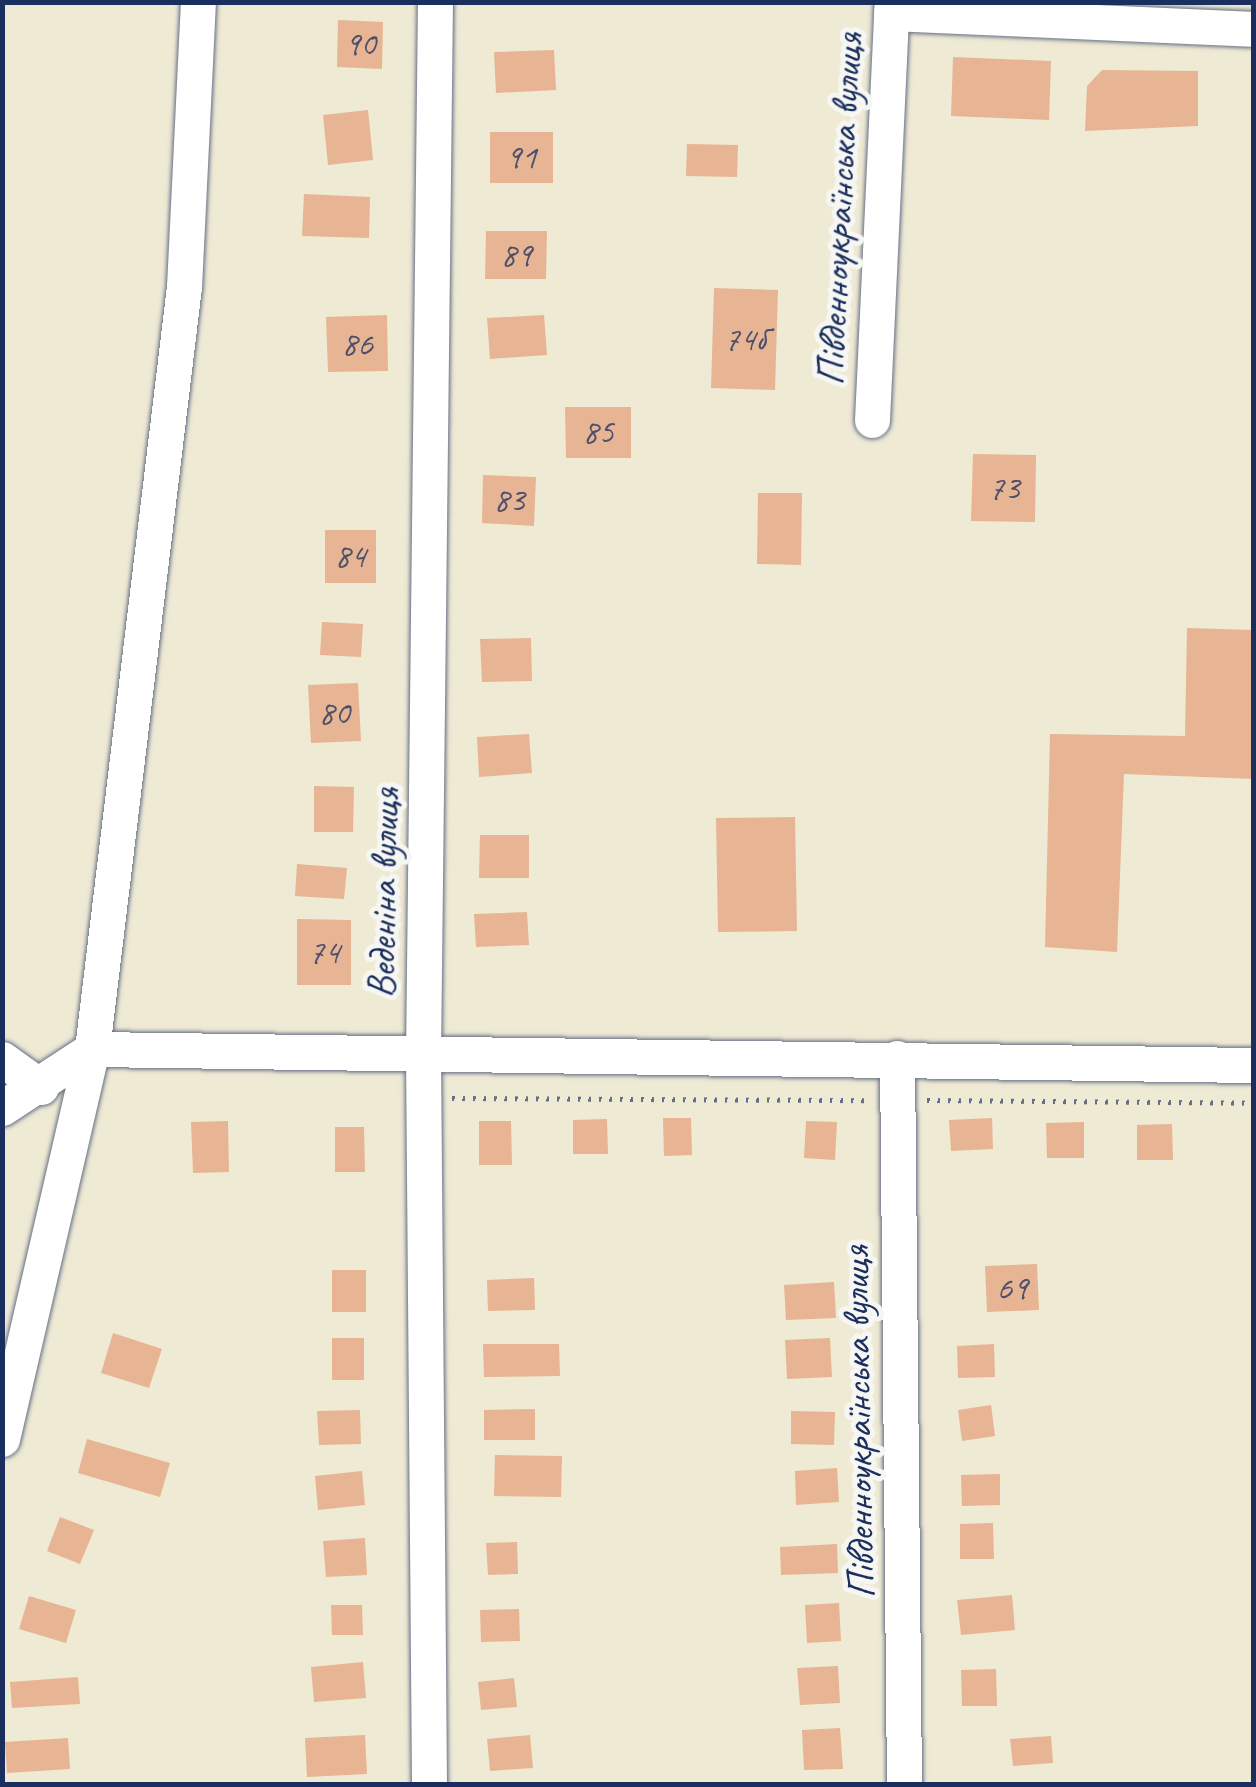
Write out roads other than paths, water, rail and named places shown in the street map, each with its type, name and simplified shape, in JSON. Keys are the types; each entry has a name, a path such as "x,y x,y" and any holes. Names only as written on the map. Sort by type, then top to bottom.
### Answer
{"street":[{"path":"2,1440 92,1049 184,287 198,2"},
{"name":"Веденіна вулиця","path":"429,1784 424,1057 435,2"},
{"path":"892,8 1254,28"},
{"name":"Південноукраїнська вулиця","path":"872,420 892,8"},
{"path":"2,1108 41,1087 92,1049 424,1057 896,1058 1254,1065"},
{"name":"Південноукраїнська вулиця","path":"896,1058 904,1784"},
{"path":"2,1060 41,1087"}]}
